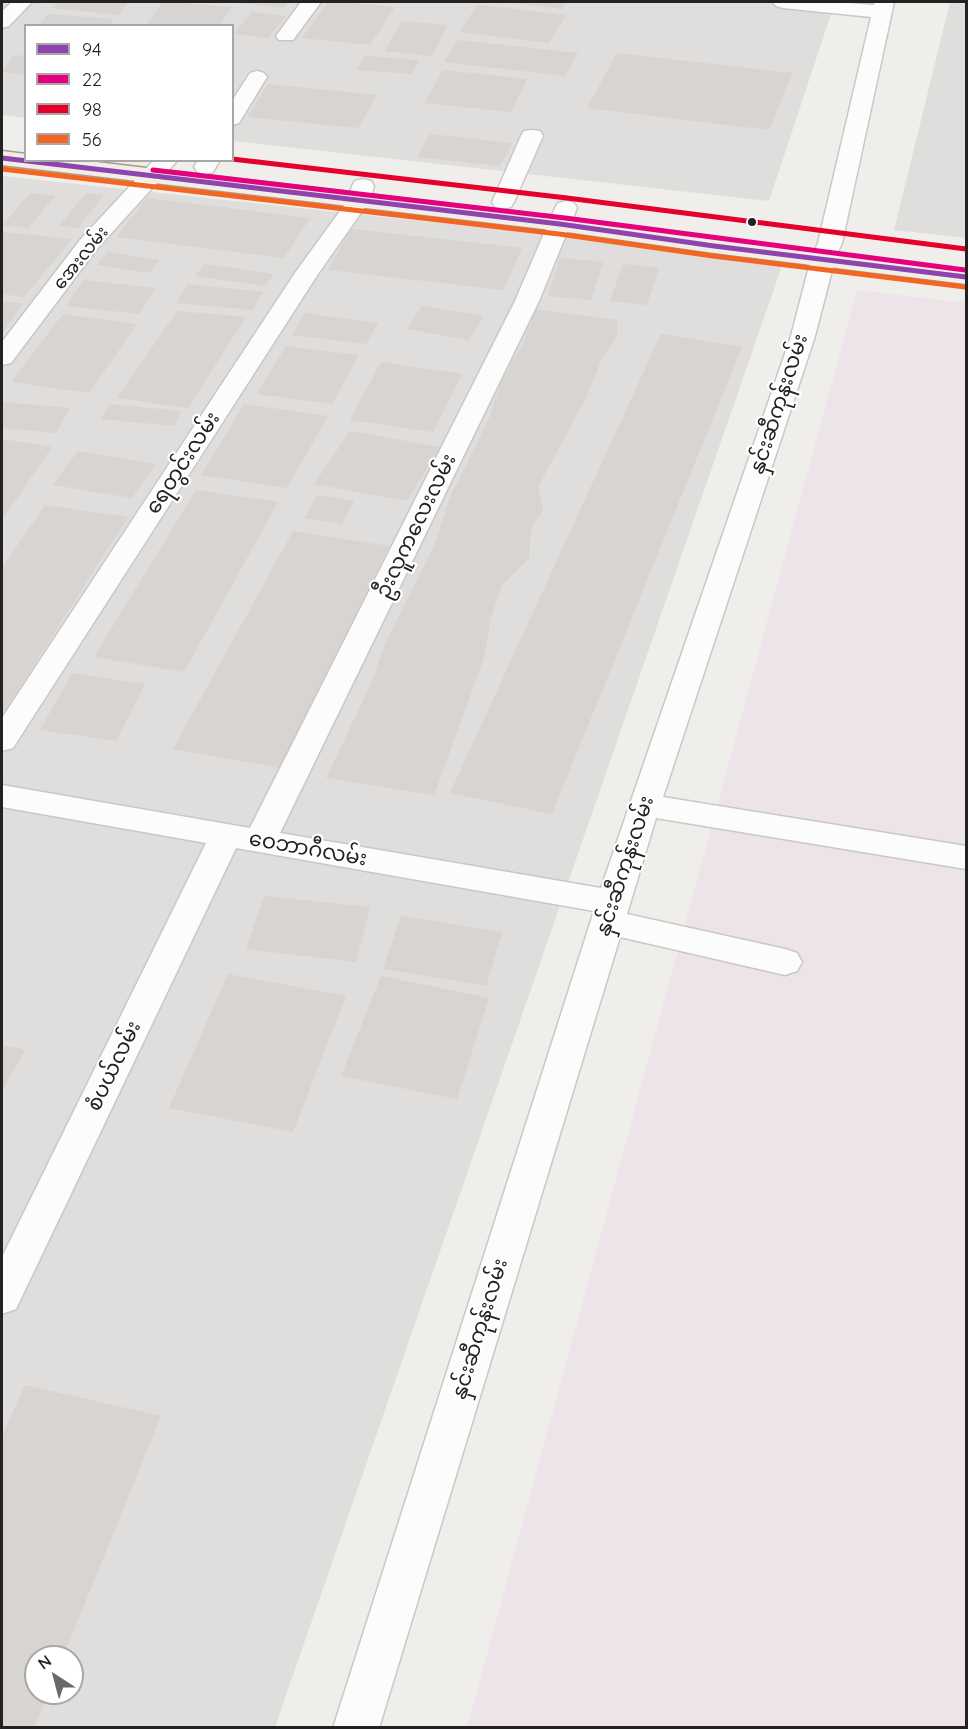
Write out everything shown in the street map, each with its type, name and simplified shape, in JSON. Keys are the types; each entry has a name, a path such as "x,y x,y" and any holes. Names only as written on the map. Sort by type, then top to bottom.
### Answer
{"main road":[{"path":"2,142 24,145"},
{"path":"2,158 24,159"},
{"path":"80,162 158,166 361,193 563,216 826,251 966,277"},
{"path":"158,166 207,164 361,193 503,202 563,216"},
{"path":"826,251 966,260"}],"street":[{"path":"2,22 22,2"},
{"path":"286,36 311,2"},
{"path":"783,2 883,7"},
{"name":"နှင်းဆီကုန်းလမ်း","path":"356,1728 644,805 803,336 826,251 883,7"},
{"path":"234,116 257,77"},
{"path":"503,202 532,136"},
{"name":"အေးလမ်း","path":"2,358 88,245 158,166"},
{"name":"ရေတွင်းလမ်း","path":"2,741 361,193"},
{"name":"ဦးလူကလေးလမ်း","path":"243,838 527,301 563,216"},
{"name":"ဝေဘာဂီလမ်း","path":"2,796 243,838 611,912 785,962"},
{"path":"644,805 966,858"},
{"name":"စံပယ်လမ်း","path":"2,1297 243,838"}],"shaded area":[{"path":"2,2 835,2 769,201 234,141 234,24 24,24 24,118 2,115"},
{"path":"950,2 966,2 966,238 894,230"},
{"path":"2,176 784,260 275,1727 2,1727"},
{"path":"857,290 966,303 966,1727 467,1728"}],"building":[{"path":"60,2 129,2 118,15 53,8"},
{"path":"163,2 232,7 220,24 146,24"},
{"path":"235,2 289,2 284,8"},
{"path":"328,2 395,7 370,45 302,38"},
{"path":"510,2 566,2 561,9"},
{"path":"477,5 566,15 549,43 460,32"},
{"path":"252,12 286,16 268,38 234,34"},
{"path":"48,14 114,19 110,24 40,24"},
{"path":"402,21 448,25 432,56 385,51"},
{"path":"458,40 578,53 565,76 443,62"},
{"path":"617,53 792,73 769,130 587,108"},
{"path":"14,55 24,56 24,75 2,72"},
{"path":"365,56 419,60 412,74 357,70"},
{"path":"443,70 527,79 511,112 425,103"},
{"path":"268,84 377,95 358,128 247,117"},
{"path":"430,134 512,143 500,166 417,157"},
{"path":"30,193 55,196 28,228 3,225"},
{"path":"86,193 104,195 78,228 59,226"},
{"path":"147,198 310,218 284,258 116,237"},
{"path":"351,229 522,248 503,290 328,270"},
{"path":"2,232 72,239 24,297 2,294"},
{"path":"108,252 160,260 149,273 97,265"},
{"path":"560,258 603,262 591,300 548,296"},
{"path":"205,264 274,274 265,286 195,276"},
{"path":"623,264 659,268 647,305 610,301"},
{"path":"83,280 155,288 139,314 66,306"},
{"path":"188,284 263,292 253,310 177,303"},
{"path":"2,301 23,304 2,333"},
{"path":"422,306 484,316 469,340 407,329"},
{"path":"533,309 617,320 617,336 602,358 587,396 538,487 543,510 531,527 529,558 502,585 490,621 484,658 434,795 326,778 371,684 385,644 435,544 450,497 490,416 500,385 532,322"},
{"path":"177,311 246,317 188,408 117,398"},
{"path":"305,313 378,323 366,344 292,335"},
{"path":"63,314 137,324 89,393 11,382"},
{"path":"661,334 742,347 552,814 450,793"},
{"path":"286,346 359,355 332,404 257,394"},
{"path":"381,362 462,374 433,432 350,420"},
{"path":"2,402 70,408 56,433 2,428"},
{"path":"109,404 181,411 174,426 101,419"},
{"path":"244,404 328,416 287,488 201,475"},
{"path":"350,431 440,447 407,501 314,484"},
{"path":"2,439 52,447 2,520"},
{"path":"78,451 156,464 132,498 53,485"},
{"path":"196,490 278,502 184,672 94,657"},
{"path":"317,495 354,501 342,524 305,518"},
{"path":"45,505 128,517 2,715 2,568"},
{"path":"293,531 389,546 281,768 173,749"},
{"path":"72,673 145,684 116,741 40,730"},
{"path":"264,896 370,907 356,962 246,949"},
{"path":"401,916 502,932 486,986 383,969"},
{"path":"228,974 346,996 293,1132 169,1108"},
{"path":"381,976 489,998 457,1099 341,1076"},
{"path":"2,1045 25,1050 2,1091"},
{"path":"25,1385 161,1416 68,1645 24,1645 24,1705 43,1705 34,1728 2,1728 2,1436"}],"transit line":[{"name":"94","path":"2,158 24,161"},
{"name":"98","path":"234,159 567,198 966,249"},
{"name":"94","path":"36,162 560,224 714,246 966,277"},
{"name":"56","path":"2,169 559,234 713,256 965,287"},
{"name":"22","path":"153,170 565,218 965,270"}]}
